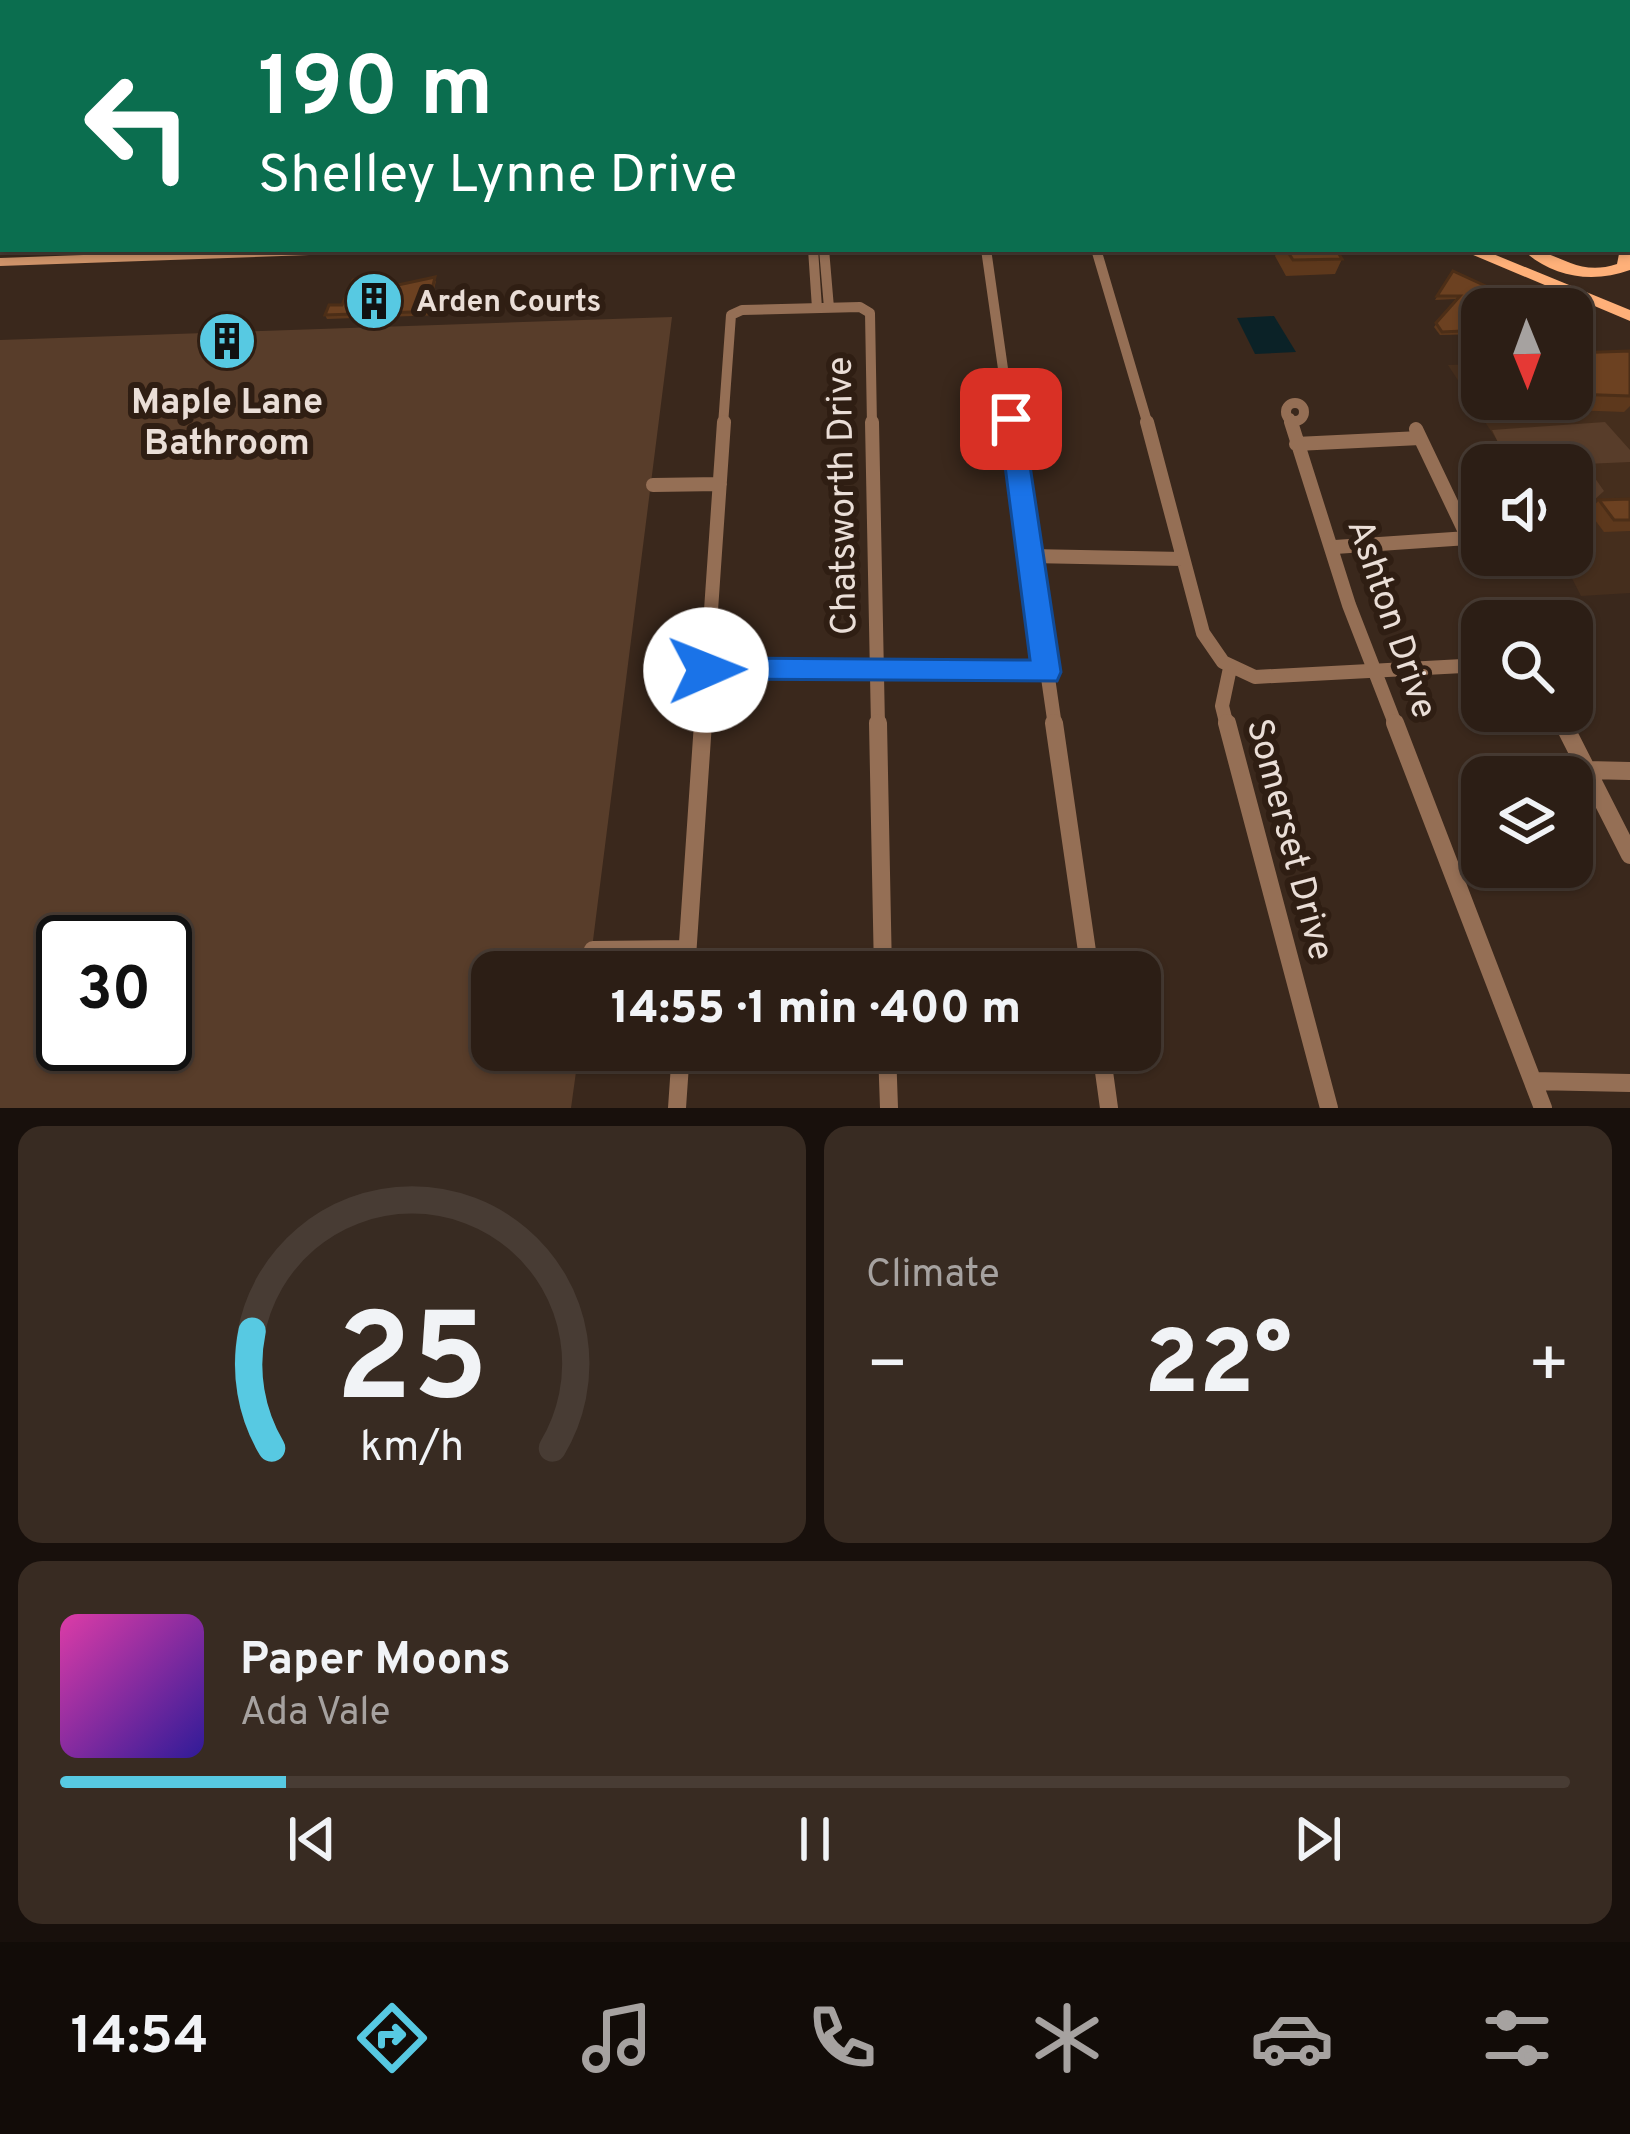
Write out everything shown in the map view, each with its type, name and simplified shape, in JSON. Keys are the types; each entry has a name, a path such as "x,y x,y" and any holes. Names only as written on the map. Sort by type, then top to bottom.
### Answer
{"main road":[{"path":"0,262 194,252"},
{"path":"1475,252 1630,314"},
{"path":"1485,252 1630,314"},
{"path":"1535,252 1553,264 1598,274 1624,267 1627,252"}],"street":[{"path":"814,252 823,308"},
{"path":"823,308 824,252"},
{"path":"986,252 1087,951"},
{"path":"1097,252 1119,314 1206,642 1230,668 1268,677 1461,666"},
{"path":"593,950 688,949 734,312 823,308"},
{"name":"Chatsworth Drive","path":"823,308 868,308 883,951"},
{"name":"Ashton Drive","path":"1290,418 1295,444 1335,547 1349,605 1543,1108"},
{"path":"1295,444 1418,434 1468,538 1335,547"},
{"path":"653,485 720,484"},
{"path":"1030,556 1183,560"},
{"name":"Somerset Drive","path":"1230,668 1222,706 1329,1108"},
{"path":"706,670 1046,672"},
{"path":"1593,770 1630,771"},
{"path":"1593,782 1630,855"},
{"path":"677,1108 680,1071"},
{"path":"887,1071 890,1108"},
{"path":"1104,1071 1109,1108"},
{"path":"1533,1082 1630,1084"}],"shaded area":[{"path":"672,317 592,951 471,951 471,1071 576,1071 571,1108 0,1108 0,340"},
{"path":"1630,358 1630,593 1581,596 1571,576 1593,576 1593,444 1499,444 1484,420 1593,420 1593,384"},
{"path":"1448,365 1461,365 1461,385"},
{"path":"1605,422 1630,450 1630,462 1593,464 1593,444 1499,444 1492,430"},
{"path":"1593,475 1604,491 1593,501"}],"water":[{"path":"1274,316 1296,352 1255,354 1237,318"}],"building":[{"path":"1288,252 1338,252 1342,259 1293,260"},
{"path":"1453,271 1490,288 1461,288 1461,331 1442,332 1436,323 1460,296 1437,296"},
{"name":"Arden Courts","path":"435,277 429,302 442,301 440,311 325,315 329,305 342,305 353,280 369,279 366,286 398,285"},
{"path":"1630,351 1630,396 1593,395 1593,352"},
{"path":"1630,499 1630,520 1614,520 1599,500"}],"place":[{"name":"Arden Courts","path":"374,301"},
{"name":"Maple Lane Bathroom","path":"227,341"}],"route":[{"path":"706,670 1046,672 1011,419"}]}
